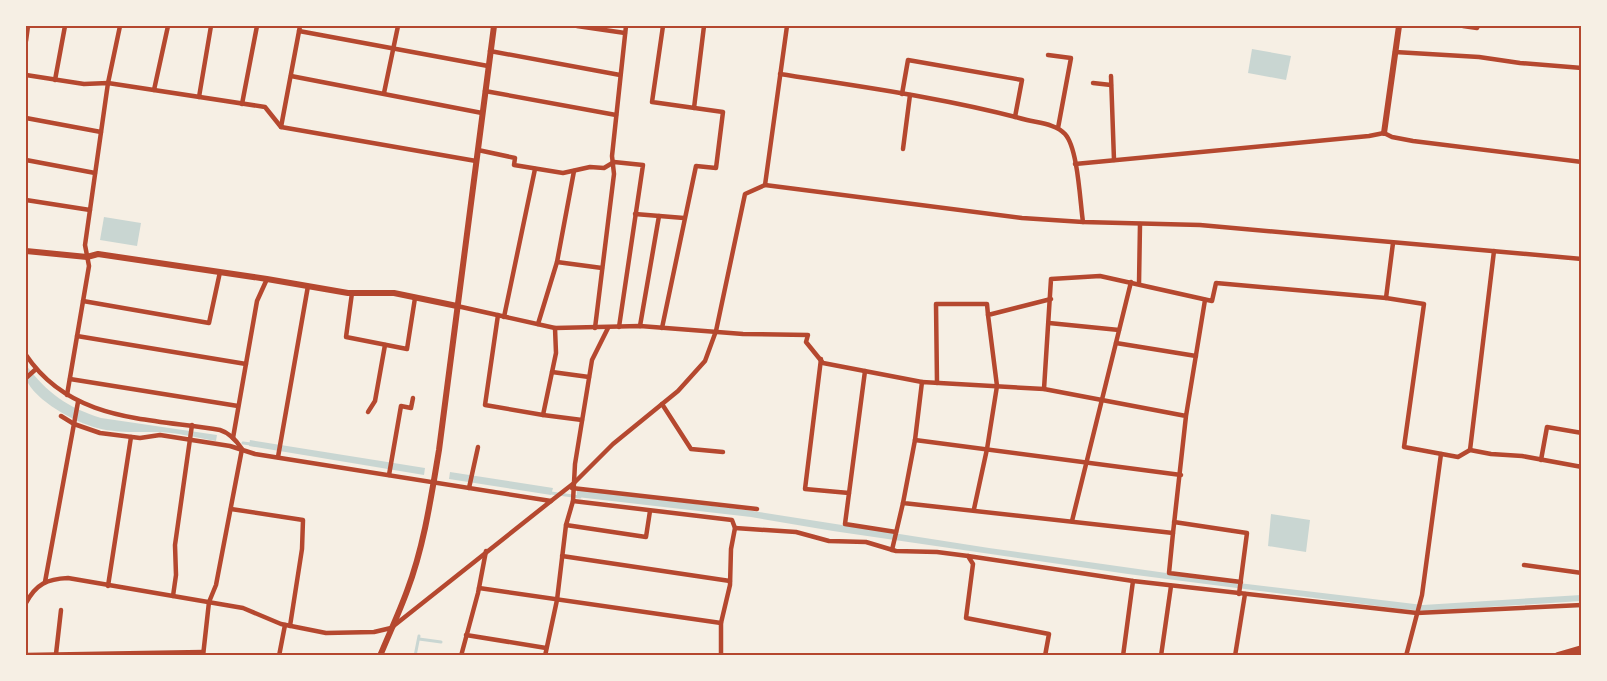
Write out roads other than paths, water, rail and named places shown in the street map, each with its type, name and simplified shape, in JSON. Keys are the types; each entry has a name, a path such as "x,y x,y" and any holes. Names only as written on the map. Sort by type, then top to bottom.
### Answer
{"highway":[{"path":"1560,655 1581,649"}],"street":[{"path":"26,41 28,26"},
{"path":"55,80 65,26"},
{"path":"67,395 89,266 85,245 95,173 108,83 120,26"},
{"path":"154,90 168,26"},
{"path":"199,97 211,26"},
{"path":"242,104 256,26"},
{"path":"384,93 398,26"},
{"path":"380,656 407,591 419,551 434,482 494,26"},
{"path":"577,26 626,33"},
{"path":"595,328 614,162 612,156 626,26"},
{"path":"662,328 696,166 716,168 723,112 652,102 663,26"},
{"path":"694,108 704,26"},
{"path":"765,185 787,26"},
{"path":"1384,133 1400,26"},
{"path":"1463,26 1478,28 1478,26"},
{"path":"281,127 300,28 488,66"},
{"path":"490,51 620,75"},
{"path":"1395,52 1479,57 1581,68"},
{"path":"1048,55 1071,58 1058,128"},
{"path":"902,94 909,60 1022,80 1015,117"},
{"path":"780,74 909,95 1058,128 1064,132 1071,143 1083,222"},
{"path":"26,75 84,84 108,83 265,107 281,127 476,161"},
{"path":"291,76 483,113"},
{"path":"1111,76 1114,160"},
{"path":"1093,83 1111,85"},
{"path":"485,92 616,115"},
{"path":"903,149 909,95"},
{"path":"26,118 101,132"},
{"path":"1075,164 1384,133 1413,141 1581,162"},
{"path":"478,150 515,158 514,165 563,173 590,167 604,168 614,162 643,165 619,327"},
{"path":"26,160 95,173"},
{"path":"535,169 501,316 485,405 543,416 582,420"},
{"path":"538,324 557,262 574,171"},
{"path":"26,603 32,591 45,582 68,578 243,608 288,625 326,633 374,632 391,628 486,551 574,486 613,444 678,391 705,361 716,331 745,194 765,185 994,215 1083,222 1200,225 1581,259"},
{"path":"26,200 90,210"},
{"path":"635,214 684,218"},
{"path":"640,327 659,216"},
{"path":"1139,284 1140,224"},
{"path":"1386,298 1393,243"},
{"path":"26,251 87,257 98,254 352,293 394,294 555,328 640,327 776,336 808,335 806,342 824,363 922,382 1044,389 1186,416"},
{"path":"1470,450 1494,251"},
{"path":"557,262 602,268"},
{"path":"83,301 209,324 220,272"},
{"path":"1044,389 1051,279 1100,276 1212,301 1216,283 1386,298 1424,304 1404,447 1458,457 1470,450 1581,467"},
{"path":"233,438 257,301 267,279"},
{"path":"1072,521 1131,282"},
{"path":"278,455 308,286"},
{"path":"352,293 346,337 407,349 416,298"},
{"path":"988,315 1051,299"},
{"path":"1205,300 1186,416 1169,573 1241,582"},
{"path":"937,383 936,304 987,304 997,386 974,510"},
{"path":"1049,323 1119,330"},
{"path":"543,416 556,353 555,328"},
{"path":"544,656 557,600 566,525 573,501 582,420 592,360 608,328"},
{"path":"77,336 246,364"},
{"path":"1116,343 1196,356"},
{"path":"368,412 375,401 385,345"},
{"path":"26,356 34,371 77,405 115,414 223,431 242,449 216,585 209,602 203,654 26,655"},
{"path":"821,359 805,489 849,493"},
{"path":"26,378 34,371"},
{"path":"865,371 845,524 896,532"},
{"path":"552,372 589,377"},
{"path":"70,379 238,406"},
{"path":"892,550 915,440 922,382"},
{"path":"389,473 401,406 411,408 413,398"},
{"path":"662,404 691,449 723,452"},
{"path":"45,582 77,405"},
{"path":"61,416 100,433 131,437 160,435 189,439 434,482 469,485 551,501"},
{"path":"173,596 176,575 175,545 191,427"},
{"path":"1541,460 1547,427 1581,433"},
{"path":"108,586 131,437"},
{"path":"915,440 1180,475"},
{"path":"469,485 478,447"},
{"path":"1406,656 1422,595 1440,454"},
{"path":"574,486 635,496 757,509"},
{"path":"617,506 618,493"},
{"path":"633,508 635,496"},
{"path":"566,525 646,537 656,498"},
{"path":"573,501 732,520 735,528 731,549 730,581 721,623 721,656"},
{"path":"696,516 698,502"},
{"path":"903,503 1173,533"},
{"path":"724,519 727,507"},
{"path":"231,509 303,520 303,549 288,625 279,656"},
{"path":"1174,522 1247,533 1235,656"},
{"path":"735,528 796,532 829,541 867,542 892,550 968,556 1172,586 1418,613 1581,605"},
{"path":"461,656 486,551"},
{"path":"562,556 730,581"},
{"path":"968,556 973,564 966,618 1048,634 1045,656"},
{"path":"1524,565 1581,573"},
{"path":"1123,656 1133,581"},
{"path":"1161,656 1172,586"},
{"path":"478,588 721,623"},
{"path":"56,654 62,610"},
{"path":"466,635 546,648"}],"waterway":[{"path":"243,443 251,444"},
{"path":"551,493 580,497"},
{"path":"415,656 419,636"},
{"path":"419,639 441,642"}]}
